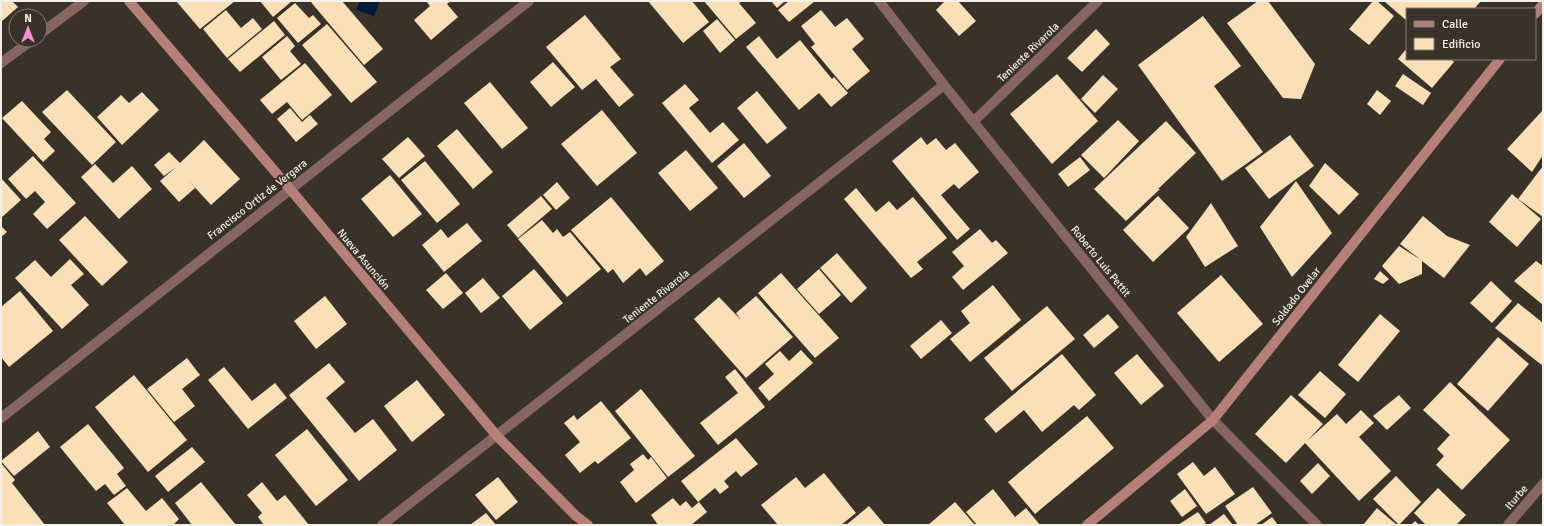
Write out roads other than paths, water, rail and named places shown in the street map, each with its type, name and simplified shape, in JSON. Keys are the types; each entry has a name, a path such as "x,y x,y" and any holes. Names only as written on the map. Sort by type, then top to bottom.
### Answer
{"street":[{"path":"48,28 84,1"},
{"name":"Nueva Asunción","path":"129,1 290,189 497,436 576,516 588,525"},
{"name":"Francisco Ortiz de Vergara","path":"1,418 529,1"},
{"name":"Roberto Luis Pettit","path":"879,1 1214,420 1317,525"},
{"name":"Teniente Rivarola","path":"974,121 1098,1"},
{"path":"1536,13 1543,4"},
{"path":"1,63 21,48"},
{"name":"Soldado Ovelar","path":"1087,525 1214,420 1499,60"},
{"name":"Teniente Rivarola","path":"382,525 944,84"},
{"name":"Iturbe","path":"1508,525 1543,484"}],"water":[{"path":"360,1 380,1 374,16 356,10"}]}
